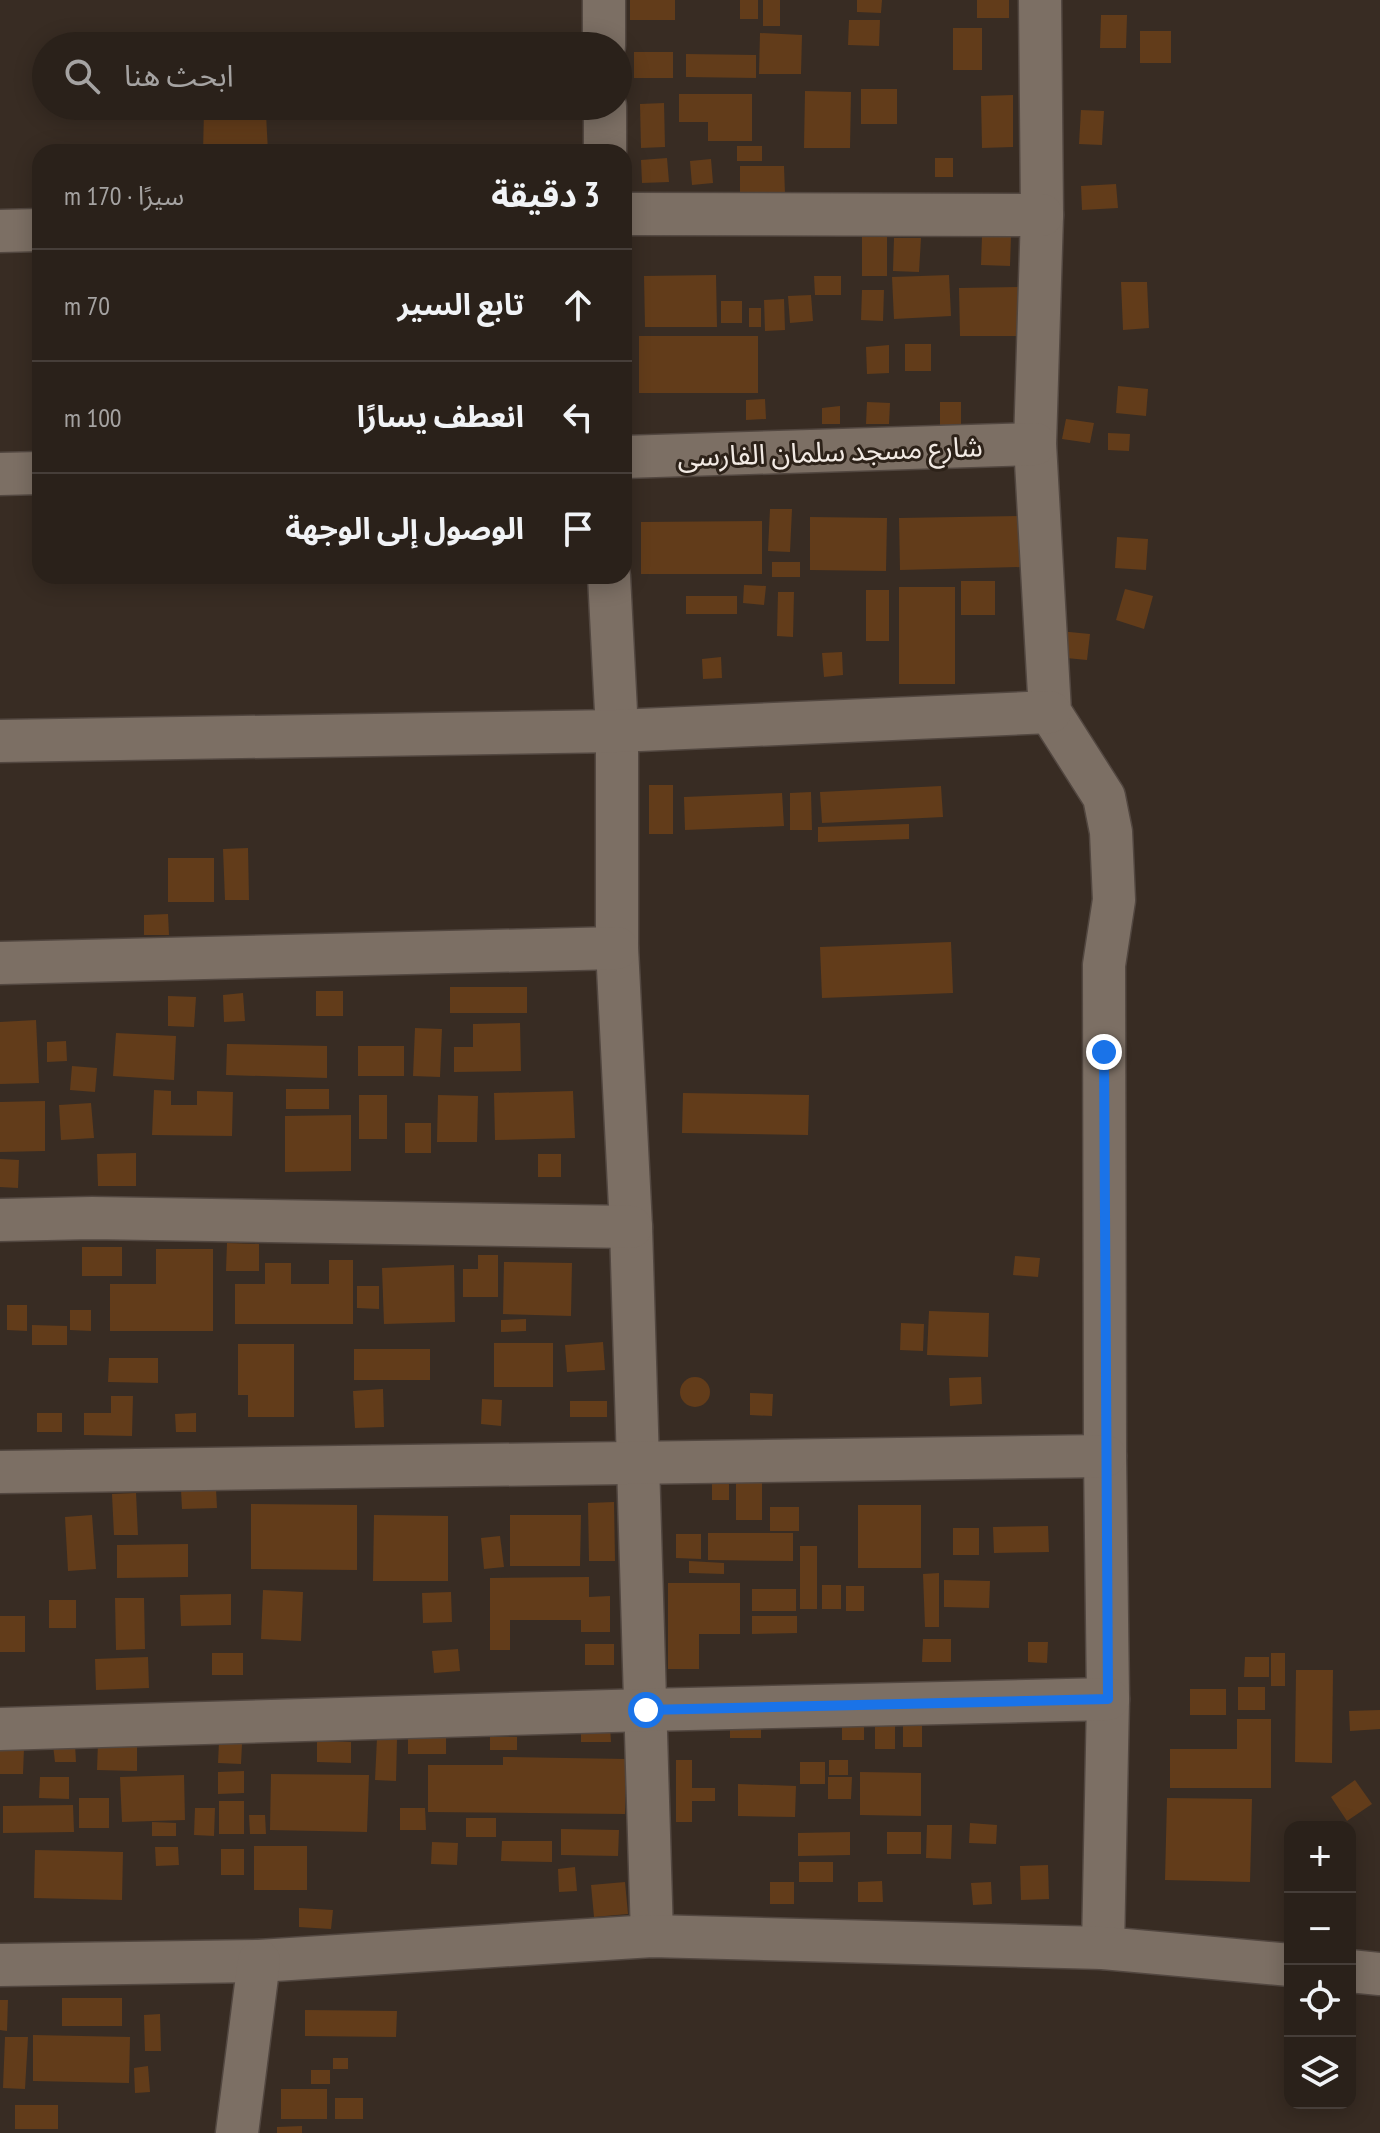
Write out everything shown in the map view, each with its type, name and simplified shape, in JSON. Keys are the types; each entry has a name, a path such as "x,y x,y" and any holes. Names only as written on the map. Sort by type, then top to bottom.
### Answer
{"street":[{"path":"604,0 604,32"},
{"path":"1040,0 1042,215 1035,444 1050,712 1104,797 1111,832 1114,900 1104,965 1108,1699 1103,1948"},
{"path":"605,120 605,144"},
{"path":"632,214 1042,215"},
{"path":"0,231 32,230"},
{"name":"شارع مسجد سلمان الفارسى","path":"632,457 1035,444"},
{"path":"0,474 32,473"},
{"path":"609,584 617,731 617,948 631,1227 652,1936"},
{"path":"0,741 617,731 1050,712"},
{"path":"0,963 617,948"},
{"path":"0,1220 92,1218 631,1227"},
{"path":"0,1472 1105,1456"},
{"path":"0,1729 1108,1699"},
{"path":"0,1965 259,1961 652,1936 1103,1948 1284,1964"},
{"path":"237,2133 259,1961"},
{"path":"1356,1972 1380,1974"}],"building":[{"path":"630,0 675,0 675,20 630,20"},
{"path":"740,0 758,0 758,19 740,19"},
{"path":"763,0 780,0 780,26 763,26"},
{"path":"857,0 882,0 881,13 857,12"},
{"path":"977,0 1009,0 1009,18 977,18"},
{"path":"1101,15 1127,15 1126,48 1100,48"},
{"path":"849,20 880,20 879,46 848,45"},
{"path":"953,28 982,28 982,70 953,70"},
{"path":"1140,31 1171,31 1171,63 1140,63"},
{"path":"760,33 802,35 801,74 759,74"},
{"path":"634,52 673,52 673,78 634,78"},
{"path":"686,54 756,55 756,78 686,77"},
{"path":"861,89 897,89 897,124 861,124"},
{"path":"805,91 851,92 850,148 804,148"},
{"path":"679,94 752,94 752,141 708,141 708,122 679,122"},
{"path":"1013,95 1013,147 982,148 981,96"},
{"path":"664,103 665,147 641,148 640,104"},
{"path":"1081,110 1104,111 1102,145 1079,144"},
{"path":"204,120 266,120 268,144 203,144"},
{"path":"737,146 762,146 762,161 737,161"},
{"path":"667,158 669,182 642,183 641,160"},
{"path":"935,158 953,158 953,177 935,177"},
{"path":"711,159 713,183 692,185 690,161"},
{"path":"740,166 784,166 785,194 740,194"},
{"path":"1116,184 1118,208 1082,210 1081,186"},
{"path":"862,236 887,236 887,276 862,276"},
{"path":"982,236 1011,236 1010,266 981,265"},
{"path":"894,238 921,238 919,272 893,271"},
{"path":"716,275 717,327 645,327 644,276"},
{"path":"949,275 951,316 894,319 892,277"},
{"path":"814,276 841,276 841,295 815,295"},
{"path":"1121,282 1147,282 1149,328 1123,330"},
{"path":"1018,287 1019,336 960,336 959,288"},
{"path":"862,290 884,290 883,321 861,320"},
{"path":"811,295 813,321 790,323 788,296"},
{"path":"784,299 785,330 765,331 764,300"},
{"path":"721,301 742,301 742,323 721,323"},
{"path":"749,308 761,308 761,327 749,327"},
{"path":"639,336 758,336 758,393 639,393"},
{"path":"905,344 931,344 931,371 905,371"},
{"path":"889,345 889,373 867,374 866,347"},
{"path":"1118,386 1148,389 1146,416 1116,413"},
{"path":"765,399 766,419 746,420 746,400"},
{"path":"867,402 890,403 889,424 866,424"},
{"path":"940,402 961,402 961,427 940,427"},
{"path":"840,406 840,424 822,424 822,408"},
{"path":"1066,419 1094,423 1090,443 1062,439"},
{"path":"1108,433 1130,434 1129,451 1108,450"},
{"path":"770,509 792,509 790,552 768,551"},
{"path":"1021,516 1022,567 900,570 899,518"},
{"path":"810,517 887,518 886,571 810,570"},
{"path":"762,521 762,574 641,574 641,522"},
{"path":"1117,537 1148,539 1146,570 1115,568"},
{"path":"772,562 800,562 800,577 772,577"},
{"path":"961,581 995,581 995,615 961,615"},
{"path":"744,585 766,586 764,605 743,603"},
{"path":"899,587 955,587 955,684 899,684"},
{"path":"1125,589 1153,596 1144,629 1116,620"},
{"path":"866,590 889,590 889,641 866,641"},
{"path":"778,592 794,592 793,637 777,636"},
{"path":"686,596 737,596 737,614 686,614"},
{"path":"1059,631 1090,634 1087,660 1056,657"},
{"path":"842,652 843,675 824,677 822,653"},
{"path":"721,657 722,678 703,679 702,659"},
{"path":"649,785 673,785 673,834 649,834"},
{"path":"941,786 943,817 822,823 820,792"},
{"path":"811,792 812,830 790,830 790,793"},
{"path":"782,793 784,826 685,830 684,797"},
{"path":"909,824 909,839 818,842 818,827"},
{"path":"248,848 249,900 225,900 223,849"},
{"path":"168,858 214,858 214,902 168,902"},
{"path":"168,914 169,935 144,935 144,915"},
{"path":"951,942 953,993 822,998 820,947"},
{"path":"450,987 527,987 527,1013 450,1013"},
{"path":"316,991 343,991 343,1016 316,1016"},
{"path":"243,993 245,1021 224,1022 223,995"},
{"path":"168,996 196,997 194,1027 168,1026"},
{"path":"36,1020 39,1083 0,1084 0,1022"},
{"path":"520,1023 521,1071 454,1072 454,1047 473,1047 473,1024"},
{"path":"415,1028 442,1029 440,1077 413,1076"},
{"path":"116,1033 176,1036 174,1080 113,1076"},
{"path":"66,1041 67,1061 47,1062 47,1042"},
{"path":"227,1044 327,1046 327,1078 226,1075"},
{"path":"358,1046 404,1046 404,1076 358,1076"},
{"path":"72,1066 97,1068 95,1092 70,1090"},
{"path":"286,1089 329,1089 329,1109 286,1109"},
{"path":"154,1090 171,1091 171,1105 197,1105 197,1091 233,1092 232,1136 152,1135"},
{"path":"573,1091 575,1138 495,1140 494,1093"},
{"path":"683,1093 809,1095 808,1135 682,1133"},
{"path":"359,1095 387,1095 387,1139 359,1139"},
{"path":"438,1095 478,1096 477,1142 437,1142"},
{"path":"45,1101 45,1151 0,1152 0,1102"},
{"path":"91,1103 94,1138 61,1140 59,1105"},
{"path":"351,1115 351,1171 285,1172 285,1116"},
{"path":"405,1123 431,1123 431,1153 405,1153"},
{"path":"136,1153 136,1186 98,1186 97,1154"},
{"path":"538,1154 561,1154 561,1177 538,1177"},
{"path":"0,1159 19,1160 18,1188 0,1187"},
{"path":"227,1243 259,1244 259,1271 226,1271"},
{"path":"82,1247 122,1247 122,1276 82,1276"},
{"path":"156,1249 213,1249 213,1331 110,1331 110,1284 156,1284"},
{"path":"478,1255 498,1255 498,1297 463,1297 463,1269 478,1269"},
{"path":"1015,1256 1040,1258 1038,1277 1013,1275"},
{"path":"329,1260 353,1260 353,1324 235,1324 235,1284 265,1284 265,1263 291,1263 291,1284 329,1284"},
{"path":"504,1262 572,1263 571,1316 503,1314"},
{"path":"454,1265 455,1322 384,1324 382,1268"},
{"path":"357,1286 379,1286 379,1309 357,1308"},
{"path":"7,1305 27,1305 27,1331 7,1330"},
{"path":"70,1310 91,1310 91,1331 70,1330"},
{"path":"929,1311 989,1313 988,1357 927,1355"},
{"path":"526,1319 526,1331 501,1332 501,1320"},
{"path":"901,1323 924,1324 923,1351 900,1350"},
{"path":"32,1325 67,1326 67,1345 32,1345"},
{"path":"603,1342 605,1370 567,1372 565,1345"},
{"path":"494,1343 553,1343 553,1387 494,1387"},
{"path":"238,1344 294,1344 294,1417 248,1417 248,1395 238,1395"},
{"path":"354,1349 430,1349 430,1380 354,1380"},
{"path":"109,1358 158,1358 158,1383 108,1382"},
{"path":"695,1377 706,1381 710,1392 706,1403 695,1407 684,1403 680,1392 684,1381"},
{"path":"981,1377 982,1404 950,1406 949,1378"},
{"path":"383,1389 384,1427 355,1428 353,1391"},
{"path":"750,1393 773,1394 772,1416 750,1415"},
{"path":"111,1396 133,1396 132,1436 84,1435 84,1413 111,1413"},
{"path":"482,1399 502,1400 501,1426 481,1424"},
{"path":"570,1401 607,1401 607,1417 570,1417"},
{"path":"37,1413 62,1413 62,1432 37,1432"},
{"path":"196,1413 196,1432 176,1432 175,1414"},
{"path":"712,1480 729,1480 729,1500 712,1500"},
{"path":"736,1482 762,1482 762,1520 736,1520"},
{"path":"216,1489 217,1508 182,1509 181,1490"},
{"path":"136,1493 138,1535 114,1535 112,1494"},
{"path":"614,1502 615,1561 589,1561 588,1503"},
{"path":"251,1504 357,1505 357,1570 251,1569"},
{"path":"858,1505 921,1505 921,1568 858,1568"},
{"path":"770,1507 799,1507 799,1531 770,1531"},
{"path":"92,1515 96,1569 68,1571 65,1517"},
{"path":"374,1515 448,1516 448,1581 373,1581"},
{"path":"510,1515 581,1515 580,1566 510,1566"},
{"path":"1048,1526 1049,1552 994,1553 993,1527"},
{"path":"953,1528 979,1528 979,1555 953,1555"},
{"path":"708,1533 793,1533 793,1561 708,1560"},
{"path":"676,1534 701,1534 701,1559 676,1558"},
{"path":"500,1536 504,1567 484,1569 481,1538"},
{"path":"188,1544 188,1577 117,1578 117,1545"},
{"path":"800,1546 817,1546 817,1609 800,1609"},
{"path":"689,1561 724,1563 724,1574 689,1573"},
{"path":"939,1573 939,1627 925,1627 923,1574"},
{"path":"589,1577 589,1597 610,1596 610,1632 581,1632 581,1620 510,1620 510,1650 490,1650 490,1578"},
{"path":"944,1580 990,1581 989,1608 944,1607"},
{"path":"668,1583 740,1583 740,1634 699,1634 699,1669 668,1669"},
{"path":"822,1585 841,1585 841,1609 822,1609"},
{"path":"846,1586 864,1586 864,1611 846,1611"},
{"path":"752,1589 796,1589 796,1611 752,1611"},
{"path":"263,1590 303,1592 301,1641 261,1639"},
{"path":"451,1592 452,1622 423,1623 422,1593"},
{"path":"231,1594 231,1625 181,1626 180,1595"},
{"path":"115,1598 144,1598 145,1649 116,1650"},
{"path":"49,1600 76,1600 76,1628 49,1628"},
{"path":"0,1616 25,1616 25,1652 0,1652"},
{"path":"752,1616 797,1616 797,1633 752,1634"},
{"path":"923,1639 951,1639 951,1662 922,1662"},
{"path":"1028,1642 1048,1642 1047,1663 1028,1662"},
{"path":"585,1644 614,1644 614,1665 585,1665"},
{"path":"458,1649 460,1671 434,1673 432,1651"},
{"path":"212,1653 243,1653 243,1675 212,1675"},
{"path":"1271,1653 1285,1653 1285,1686 1271,1686"},
{"path":"148,1657 149,1688 96,1690 95,1659"},
{"path":"1245,1657 1269,1657 1269,1677 1244,1677"},
{"path":"1296,1670 1333,1670 1332,1763 1295,1762"},
{"path":"1238,1687 1265,1687 1265,1710 1238,1710"},
{"path":"1190,1689 1226,1689 1226,1715 1190,1715"},
{"path":"1380,1710 1380,1729 1350,1731 1349,1711"},
{"path":"1237,1719 1271,1719 1271,1788 1170,1788 1170,1749 1237,1749"},
{"path":"903,1723 922,1723 922,1747 903,1747"},
{"path":"730,1725 761,1725 761,1738 730,1738"},
{"path":"842,1725 864,1725 864,1740 842,1740"},
{"path":"875,1726 895,1726 895,1749 875,1749"},
{"path":"581,1727 610,1727 611,1742 581,1742"},
{"path":"408,1736 446,1736 446,1754 408,1754"},
{"path":"490,1737 517,1737 517,1750 490,1750"},
{"path":"377,1738 397,1738 396,1781 375,1780"},
{"path":"317,1741 351,1742 351,1763 317,1762"},
{"path":"219,1742 242,1744 241,1764 218,1763"},
{"path":"98,1743 137,1744 137,1771 97,1770"},
{"path":"75,1744 76,1762 55,1762 53,1745"},
{"path":"0,1748 24,1748 23,1774 0,1774"},
{"path":"503,1757 626,1759 625,1814 428,1812 428,1765 503,1765"},
{"path":"676,1760 692,1760 692,1788 715,1788 715,1801 692,1801 692,1822 676,1822"},
{"path":"829,1760 848,1760 848,1775 829,1775"},
{"path":"800,1762 825,1762 825,1784 800,1784"},
{"path":"244,1771 244,1793 218,1794 218,1772"},
{"path":"860,1772 921,1773 921,1816 860,1815"},
{"path":"271,1774 369,1775 367,1832 270,1830"},
{"path":"184,1775 185,1820 122,1822 120,1777"},
{"path":"40,1777 69,1777 69,1799 39,1798"},
{"path":"828,1777 852,1777 851,1799 828,1799"},
{"path":"1355,1780 1372,1804 1347,1821 1331,1797"},
{"path":"738,1784 796,1786 795,1817 738,1816"},
{"path":"79,1798 109,1798 109,1828 79,1828"},
{"path":"1167,1798 1252,1799 1250,1882 1165,1880"},
{"path":"219,1801 244,1801 244,1834 219,1834"},
{"path":"73,1805 74,1832 3,1833 3,1806"},
{"path":"195,1808 215,1808 214,1836 194,1835"},
{"path":"400,1808 425,1808 426,1830 400,1830"},
{"path":"249,1815 265,1815 266,1834 250,1834"},
{"path":"466,1818 496,1818 496,1837 466,1837"},
{"path":"152,1822 176,1823 176,1836 152,1836"},
{"path":"970,1823 997,1825 996,1844 969,1843"},
{"path":"927,1825 952,1825 951,1859 926,1858"},
{"path":"561,1829 619,1830 618,1856 561,1855"},
{"path":"850,1832 850,1855 798,1856 798,1833"},
{"path":"887,1832 921,1832 921,1854 887,1854"},
{"path":"502,1841 552,1841 552,1862 501,1861"},
{"path":"432,1842 458,1843 457,1865 431,1864"},
{"path":"254,1846 307,1846 307,1890 254,1890"},
{"path":"155,1847 178,1847 179,1865 156,1866"},
{"path":"221,1849 244,1849 244,1875 221,1875"},
{"path":"35,1850 123,1852 122,1900 34,1898"},
{"path":"799,1862 833,1862 833,1882 799,1882"},
{"path":"1048,1865 1049,1899 1021,1900 1020,1866"},
{"path":"575,1867 577,1891 559,1892 558,1869"},
{"path":"882,1881 883,1902 858,1902 858,1882"},
{"path":"625,1882 628,1914 594,1917 591,1885"},
{"path":"770,1882 794,1882 794,1904 770,1904"},
{"path":"991,1882 992,1904 973,1905 971,1883"},
{"path":"299,1908 333,1910 331,1929 299,1927"},
{"path":"62,1998 122,1998 122,2026 62,2026"},
{"path":"0,2000 8,2000 7,2031 0,2030"},
{"path":"305,2010 397,2011 396,2037 305,2036"},
{"path":"160,2014 161,2051 145,2051 144,2015"},
{"path":"33,2035 130,2037 129,2083 33,2081"},
{"path":"5,2037 28,2037 25,2089 3,2088"},
{"path":"333,2058 348,2058 348,2069 333,2069"},
{"path":"148,2066 150,2092 135,2093 134,2068"},
{"path":"311,2070 330,2070 330,2084 311,2084"},
{"path":"281,2089 327,2089 327,2119 281,2119"},
{"path":"335,2098 363,2098 363,2119 335,2119"},
{"path":"15,2105 58,2105 58,2129 15,2129"},
{"path":"302,2126 302,2133 277,2133 277,2127"}],"route":[{"path":"646,1710 1108,1699 1104,1052"}]}
